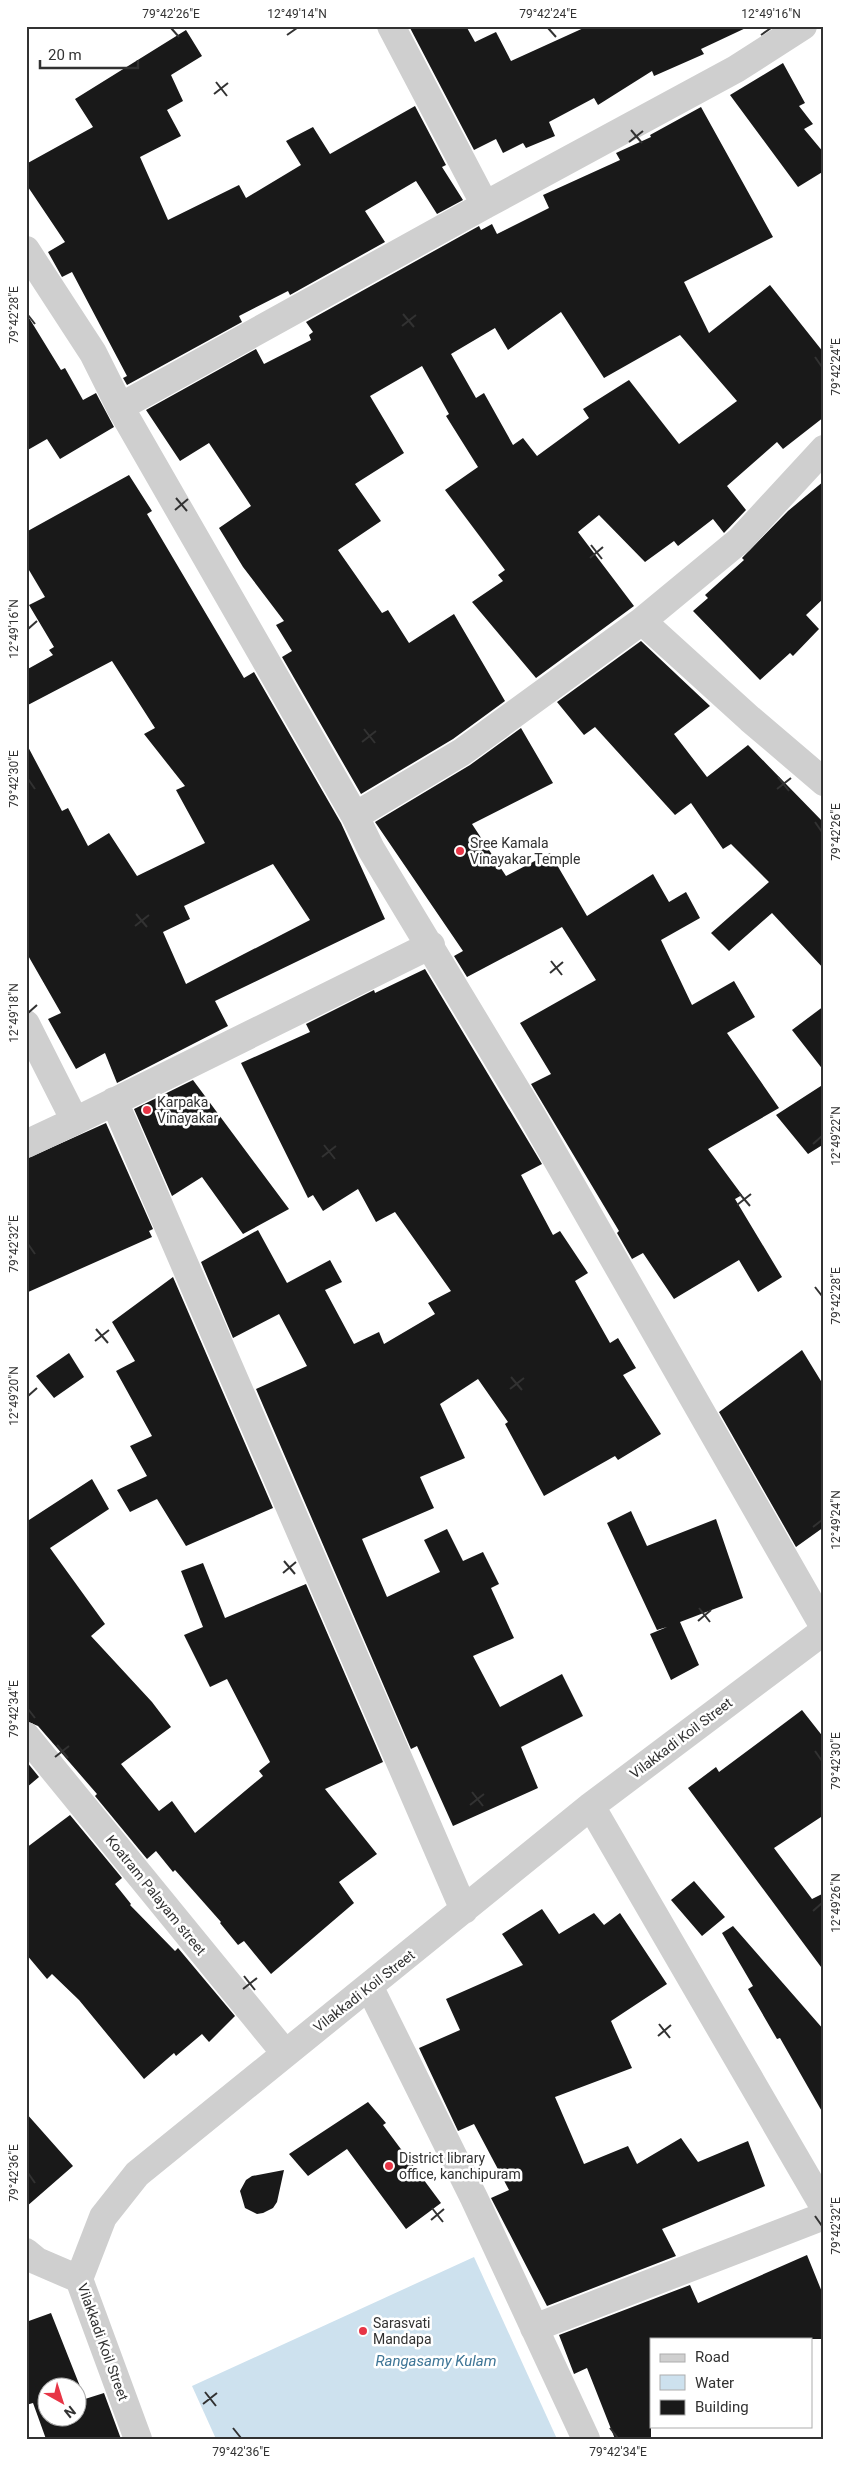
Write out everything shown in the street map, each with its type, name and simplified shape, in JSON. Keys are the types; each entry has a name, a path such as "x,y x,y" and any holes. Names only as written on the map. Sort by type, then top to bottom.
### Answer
{"street":[{"path":"391,26 485,205"},
{"path":"120,407 485,205 736,69 803,26"},
{"path":"26,250 93,353 120,407 355,816 371,849 532,1116 824,1627"},
{"path":"355,816 462,752 642,621 740,540 824,449"},
{"path":"642,621 750,719 824,782"},
{"path":"26,1144 431,946"},
{"path":"26,1024 75,1121"},
{"path":"114,1101 464,1910"},
{"name":"Vilakkadi Koil Street","path":"138,2439 79,2279 103,2217 137,2174 591,1806 824,1631"},
{"name":"Koatram Palayam street","path":"26,1736 285,2053"},
{"path":"591,1806 824,2207"},
{"path":"369,1986 474,2198 586,2439"},
{"path":"534,2328 824,2216"},
{"path":"26,2252 37,2261 79,2279"}],"water":[{"name":"Rangasamy Kulam","path":"474,2257 557,2439 216,2439 192,2386"}],"building":[{"path":"409,26 466,26 475,42 496,32 511,61 588,26 750,26 701,49 704,54 654,76 652,71 598,105 594,98 549,122 555,136 526,148 523,143 503,153 496,139 474,150"},
{"path":"186,30 202,56 171,75 183,101 167,110 181,136 140,157 168,220 239,185 246,198 301,165 286,141 313,127 330,154 415,106 446,165 442,167 463,200 437,214 416,181 365,211 385,242 290,295 288,291 239,316 242,322 127,385 123,378 127,376 72,272 62,277 48,252 65,242 26,184 26,164 93,127 75,99"},
{"path":"783,63 805,103 799,106 813,124 804,129 824,153 824,171 798,187 730,95"},
{"path":"701,107 773,237 684,282 709,333 770,285 824,353 824,417 783,449 777,442 727,486 746,510 724,533 713,519 678,546 674,541 645,562 599,515 578,532 634,606 536,678 472,602 503,581 498,575 505,570 445,490 478,467 446,416 449,414 422,366 370,396 404,453 355,484 381,521 338,550 382,613 388,610 409,643 454,614 505,701 453,739 361,794 282,657 292,651 276,625 284,621 243,567 219,528 251,506 209,443 180,461 146,410 256,349 264,364 311,340 309,335 313,332 306,322 479,226 481,230 492,224 497,234 549,208 543,195 620,160 616,153 651,137 650,135","holes":["561,312 604,378 680,335 737,401 679,444 629,380 583,409 589,418 537,456 523,438 513,445 484,393 476,398 451,354 495,328 508,350"]},
{"path":"26,313 61,370 65,368 83,400 96,393 114,427 60,459 47,439 26,451"},
{"path":"129,475 152,511 147,514 244,678 254,672 341,823 385,919 215,1001 228,1026 117,1083 105,1053 76,1069 48,1019 61,1013 26,952 26,743 62,811 68,808 88,846 109,833 137,876 205,843 176,790 185,786 144,734 155,728 112,661 26,706 26,670 53,655 49,650 54,647 29,605 45,597 26,565 26,532","holes":["273,864 310,920 186,984 163,932 190,919 184,906"]},
{"path":"824,481 824,598 806,615 819,629 793,656 790,653 760,680 693,611 708,598 705,595 744,560 742,558 788,511"},
{"path":"641,641 710,706 674,734 707,777 748,745 824,823 824,969 772,913 729,951 711,933 769,882 731,844 723,849 691,803 675,815 595,727 584,735 557,702"},
{"path":"521,728 553,783 472,824 506,876 550,853 587,916 653,874 669,902 686,892 700,918 661,940 692,1005 734,981 755,1017 727,1033 779,1108 708,1149 742,1195 735,1199 782,1277 758,1292 739,1260 674,1299 643,1253 632,1259 617,1233 619,1231 531,1084 551,1074 520,1023 596,980 562,927 467,977 454,956 463,951 375,822 470,765"},
{"path":"425,969 542,1164 521,1175 553,1235 560,1231 588,1273 575,1281 610,1343 618,1338 636,1368 623,1375 661,1434 618,1460 615,1456 544,1496 505,1424 508,1422 478,1379 440,1404 465,1458 420,1477 434,1508 362,1539 387,1597 440,1572 424,1540 447,1529 463,1561 483,1552 499,1584 491,1588 514,1638 473,1656 500,1707 562,1674 583,1716 521,1747 538,1788 453,1826 417,1746 411,1749 256,1389 307,1366 279,1314 233,1338 201,1262 258,1230 287,1283 330,1260 342,1282 325,1290 354,1344 379,1332 384,1344 435,1314 428,1303 451,1291 395,1212 376,1222 358,1189 323,1211 313,1195 308,1198 241,1063 310,1032 306,1024 374,990 375,993"},
{"path":"824,1006 824,1071 792,1030"},
{"path":"193,1080 289,1209 243,1234 202,1177 172,1196 134,1109"},
{"path":"824,1084 824,1144 808,1154 776,1115"},
{"path":"106,1123 153,1229 149,1231 152,1237 26,1293 26,1159"},
{"path":"173,1277 273,1508 186,1546 157,1499 130,1512 117,1490 147,1476 130,1446 152,1436 116,1371 135,1361 112,1322"},
{"path":"802,1350 824,1386 824,1527 796,1547 719,1412"},
{"path":"69,1353 84,1377 54,1398 36,1376"},
{"path":"92,1479 109,1509 50,1548 105,1624 91,1636 152,1702 171,1727 121,1764 159,1811 172,1801 195,1833 263,1776 259,1771 270,1762 227,1679 210,1687 184,1635 203,1627 181,1571 203,1563 225,1618 306,1584 383,1762 325,1789 377,1854 339,1882 354,1903 271,1974 244,1941 238,1945 221,1922 175,1870 173,1872 156,1851 147,1859 95,1796 97,1794 38,1726 26,1721 26,1516 29,1520"},
{"path":"631,1511 647,1546 716,1519 743,1598 680,1622 699,1665 671,1680 650,1634 667,1627 657,1630 607,1523"},
{"path":"802,1710 824,1738 824,1815 774,1848 812,1899 824,1893 824,1971 688,1788 716,1767 719,1772"},
{"path":"26,1761 39,1777 26,1788"},
{"path":"70,1815 122,1878 115,1884 130,1905 175,1951 178,1948 235,2016 209,2042 202,2034 176,2056 174,2053 144,2079 79,2000 52,1974 47,1979 26,1954 26,1848"},
{"path":"694,1881 725,1917 702,1936 671,1900"},
{"path":"542,1909 559,1934 594,1913 604,1925 620,1913 667,1984 611,2021 632,2068 555,2097 584,2164 628,2146 637,2164 681,2138 698,2162 748,2141 765,2186 662,2229 676,2256 547,2306 491,2198 509,2190 474,2124 458,2131 419,2048 460,2030 446,1999 523,1965 502,1934"},
{"path":"733,1926 824,2030 824,2115 780,2038 777,2039 748,1989 753,1986 722,1933"},
{"path":"368,2102 386,2123 383,2125 441,2203 406,2229 347,2149 308,2176 289,2154"},
{"path":"26,2113 73,2166 26,2207"},
{"path":"284,2170 277,2202 273,2208 257,2214 245,2208 240,2191 246,2180 252,2176"},
{"path":"807,2255 824,2297 824,2339 650,2338 651,2439 615,2439 587,2368 574,2374 559,2335 690,2285 698,2303"},
{"path":"51,2313 77,2378 38,2378 38,2417 33,2403 26,2405 26,2322"},
{"path":"104,2393 121,2439 46,2439 42,2428 88,2428 88,2398"}],"place":[{"name":"Sree Kamala Vinayakar Temple","path":"460,851"},
{"name":"Karpaka Vinayakar","path":"147,1110"},
{"name":"District library office, kanchipuram","path":"389,2166"},
{"name":"Sarasvati Mandapa","path":"363,2331"}]}
